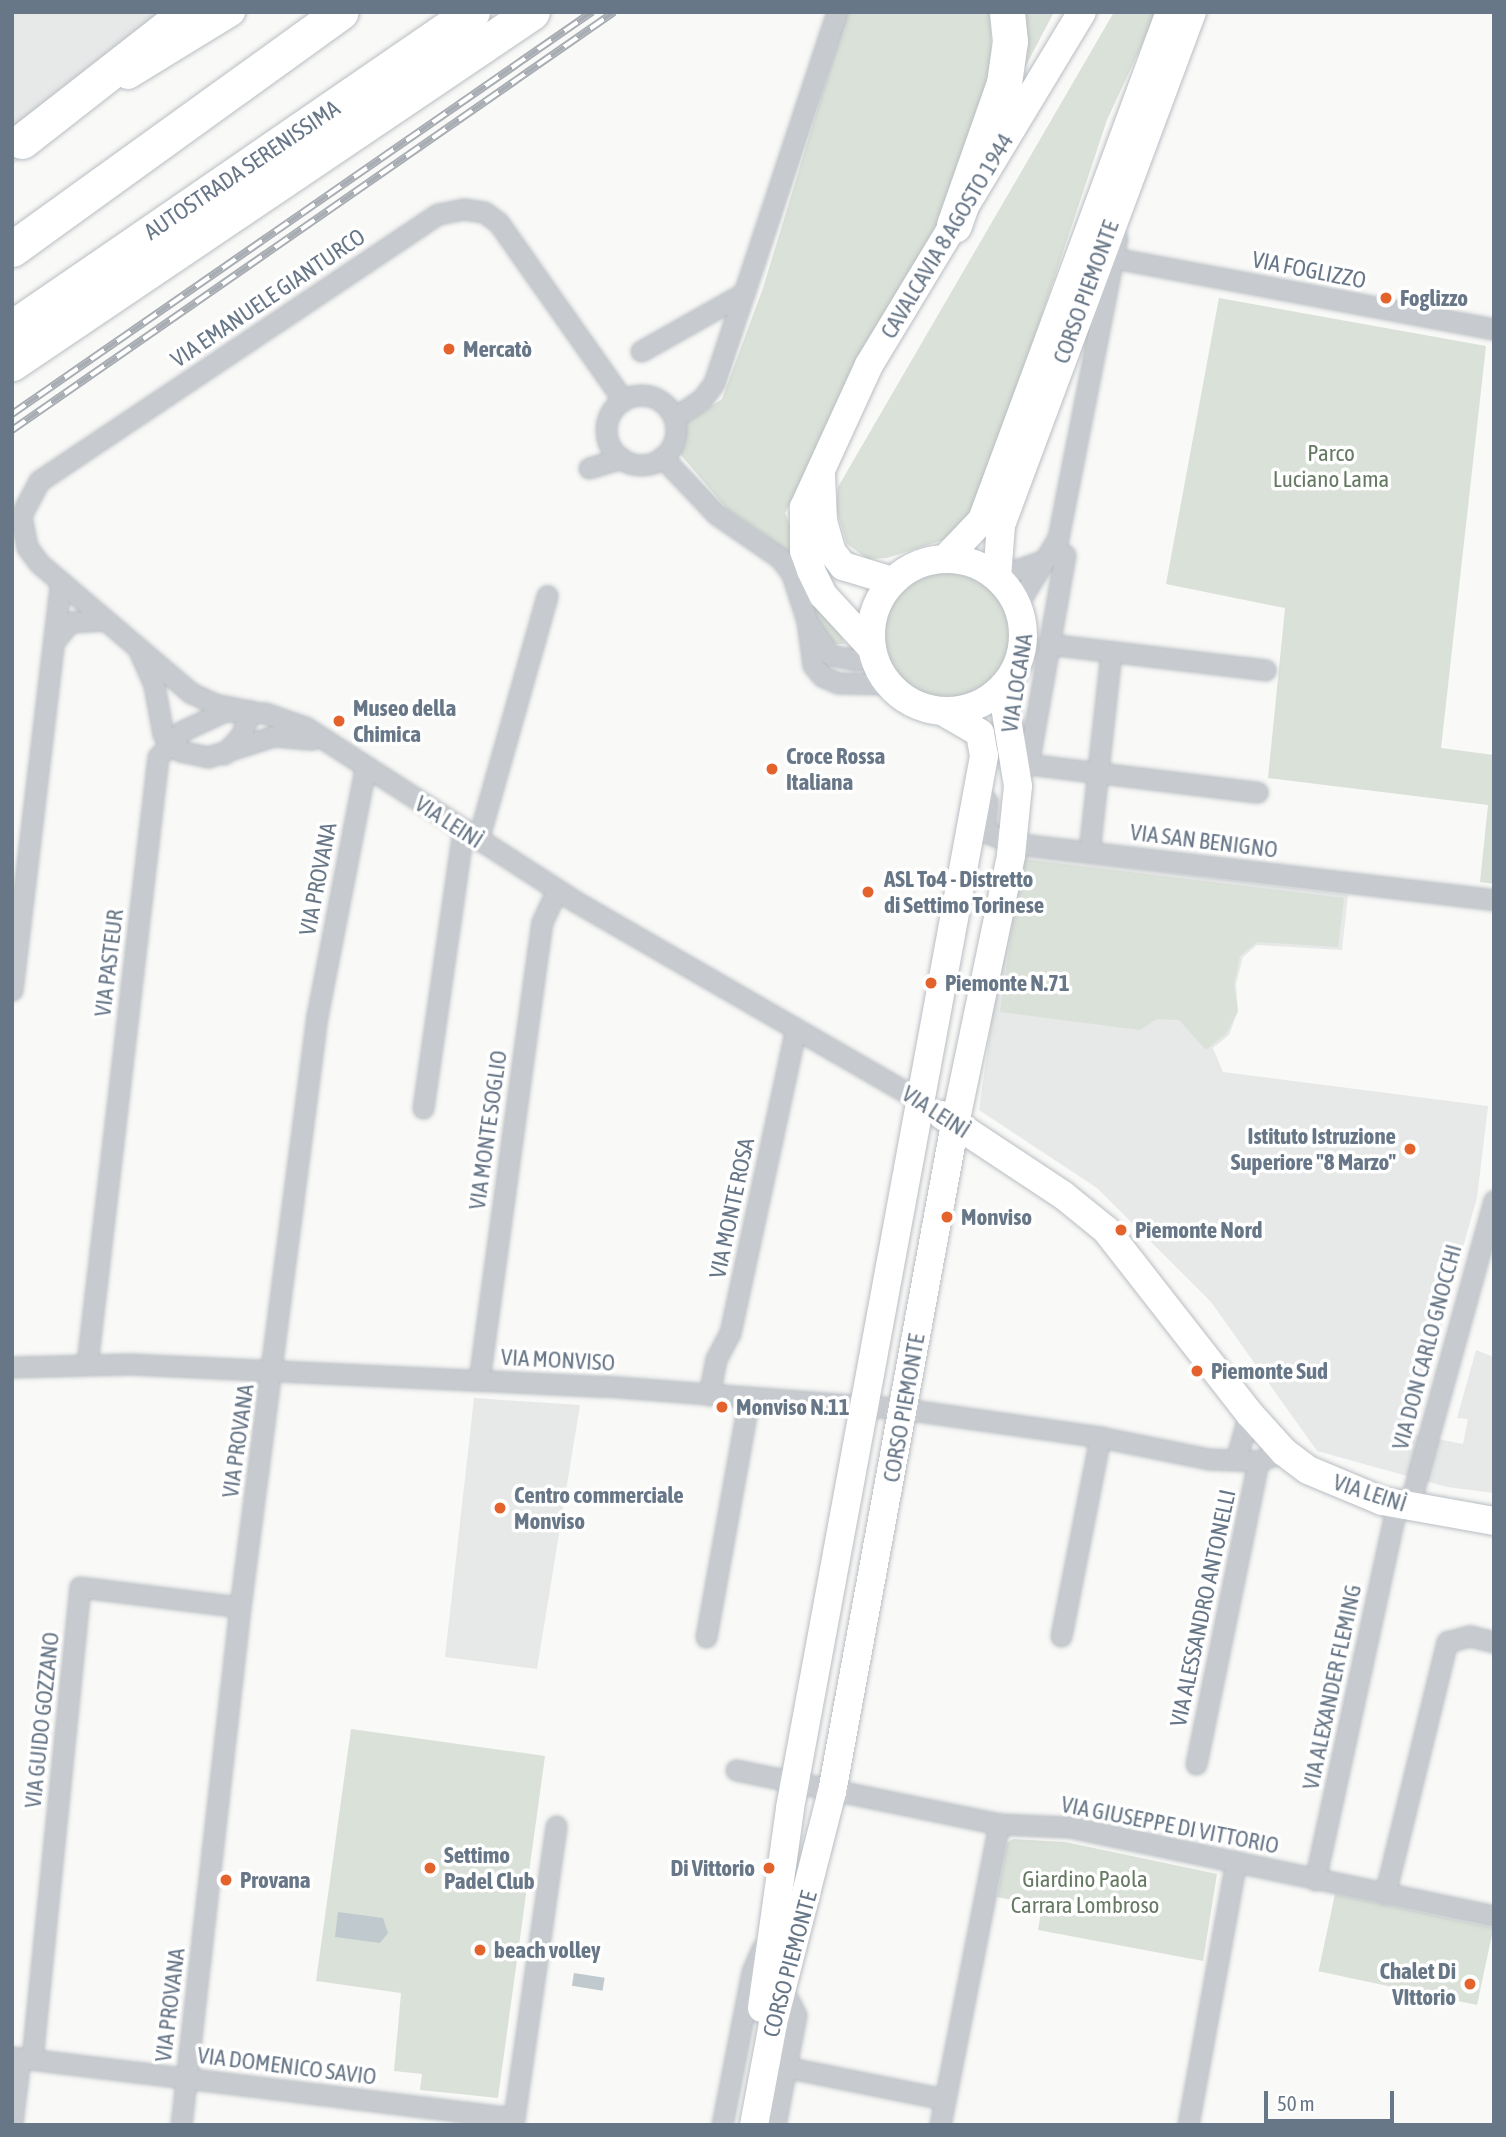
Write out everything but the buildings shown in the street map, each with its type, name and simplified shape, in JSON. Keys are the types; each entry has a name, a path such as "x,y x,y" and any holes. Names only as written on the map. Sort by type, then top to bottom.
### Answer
{"highway":[{"path":"17,144 187,12"},
{"path":"12,249 341,12"},
{"name":"AUTOSTRADA SERENISSIMA","path":"12,328 472,12"},
{"path":"12,363 531,12"},
{"path":"954,225 1006,66 1007,12"}],"main road":[{"path":"17,144 231,12"},
{"name":"CAVALCAVIA 8 AGOSTO 1944","path":"872,649 823,595 804,551 804,507 820,465 869,365 1082,12"},
{"name":"CORSO PIEMONTE","path":"946,558 982,520 1170,12"},
{"name":"CORSO PIEMONTE","path":"997,577 1001,525 1192,12"},
{"name":"CAVALCAVIA 8 AGOSTO 1944","path":"820,465 823,521 832,552 843,566 892,581"},
{"path":"944,712 965,709 1002,688 1022,649 1017,605 997,577 964,560 946,558 908,569 892,581 874,611 872,649 888,684 914,703 944,712 979,733 984,756"},
{"name":"CORSO PIEMONTE","path":"754,2125 783,1989 832,1792 955,1124 1012,843 1018,786 1002,688"},
{"name":"CORSO PIEMONTE","path":"740,2125 795,1784 862,1408 984,756"},
{"name":"VIA LEINÌ","path":"919,1100 1063,1195 1106,1230 1249,1413 1284,1452 1333,1484 1403,1506 1494,1521"}],"street":[{"path":"674,418 702,399 714,383 837,12"},
{"path":"1017,605 1049,553 1114,258 1118,205"},
{"name":"VIA EMANUELE GIANTURCO","path":"250,711 200,698 137,649 39,563 22,533 20,515 39,481 438,214 463,209 484,212 498,222 624,400"},
{"name":"VIA FOGLIZZO","path":"1114,258 1494,329"},
{"path":"641,351 744,293"},
{"path":"653,397 674,418 674,440 662,457 642,464 615,452 609,415 624,400 653,397"},
{"path":"662,457 716,514 780,558 792,574 807,621 813,665 822,676 838,683 888,684"},
{"path":"997,577 1049,553"},
{"name":"VIA LOCANA","path":"1049,553 1065,555 1028,764 1257,792"},
{"path":"12,990 18,901 57,639 61,582"},
{"path":"423,1108 470,835 547,596"},
{"path":"57,639 70,622 104,620"},
{"path":"807,621 830,655 856,660 872,649"},
{"path":"1048,644 1265,670"},
{"path":"137,649 149,670 168,742 192,756 224,754 289,734 324,743"},
{"path":"1089,852 1111,652"},
{"path":"168,742 211,716 250,711 293,722 324,743"},
{"path":"224,754 241,736 250,711"},
{"name":"VIA PASTEUR","path":"88,1364 158,757 168,742"},
{"name":"VIA LEINÌ","path":"324,743 557,890 919,1100"},
{"name":"VIA SAN BENIGNO","path":"984,756 992,774 985,826 990,834 1012,843 1494,901"},
{"name":"VIA PROVANA","path":"181,2125 240,1607 317,1016 365,768"},
{"name":"VIA MONTE SOGLIO","path":"478,1380 542,922 557,890"},
{"name":"VIA MONTE ROSA","path":"709,1395 716,1359 730,1333 796,1029"},
{"name":"VIA DON CARLO GNOCCHI","path":"1403,1506 1494,1201"},
{"name":"VIA MONVISO","path":"12,1367 88,1364 272,1371 478,1380 709,1395 904,1409 1236,1460 1258,1461 1284,1452"},
{"path":"706,1637 749,1398"},
{"path":"1236,1460 1249,1413"},
{"path":"1061,1636 1100,1437"},
{"name":"VIA ALESSANDRO ANTONELLI","path":"1196,1764 1258,1461"},
{"name":"VIA ALEXANDER FLEMING","path":"1315,1880 1403,1506"},
{"name":"VIA GUIDO GOZZANO","path":"21,2058 80,1587 240,1607"},
{"path":"1385,1894 1447,1642 1470,1636 1494,1642"},
{"name":"VIA GIUSEPPE DI VITTORIO","path":"736,1770 832,1792 999,1824 1069,1827 1494,1916"},
{"path":"940,2125 999,1824"},
{"path":"514,2121 556,1826"},
{"path":"1188,2125 1236,1861"},
{"name":"CORSO PIEMONTE","path":"722,2125 752,1972 775,1915"},
{"path":"775,2125 796,2015 783,1989"},
{"path":"12,2123 21,2058"},
{"name":"VIA DOMENICO SAVIO","path":"21,2058 514,2121"},
{"path":"785,2067 944,2099"}],"shaded area":[{"path":"12,12 225,12 12,165"},
{"path":"1015,853 1348,895 1342,950 1257,945 1243,957 1236,984 1238,1011 1229,1035 1213,1048 1223,1072 1488,1106 1477,1198 1459,1261 1438,1269 1430,1303 1438,1307 1442,1327 1409,1433 1463,1444 1468,1419 1457,1418 1476,1350 1494,1357 1494,1493 1447,1487 1317,1451 1211,1302 1097,1188 979,1110"},
{"path":"474,1398 580,1405 537,1669 445,1657"},
{"path":"338,1912 383,1918 388,1933 380,1943 335,1937"},
{"path":"574,1973 605,1978 603,1991 572,1986"}],"green space":[{"path":"847,12 990,12 993,79 942,230 785,513 845,644 830,644 766,536 727,509 680,454 687,422 722,399 763,288"},
{"path":"1015,12 1054,12 1021,75"},
{"path":"1114,12 1157,12 1107,120 974,519 956,536 887,558 868,559 847,544 836,508 838,487"},
{"name":"Parco Luciano Lama","path":"1219,298 1486,346 1441,748 1494,755 1494,884 1480,882 1488,805 1268,778 1285,608 1166,584"},
{"path":"947,573 971,578 991,591 1004,611 1009,635 1004,659 991,679 971,692 947,697 923,692 903,679 890,659 885,635 890,611 903,591 923,578"},
{"path":"1022,859 1344,898 1338,947 1257,942 1240,956 1234,985 1238,1011 1226,1034 1206,1050 1179,1020 1157,1019 1140,1030 1000,1012"},
{"name":"Settimo Padel Club","path":"351,1729 545,1756 498,2098 420,2090 422,2074 394,2071 401,1993 316,1981"},
{"name":"Giardino Paola Carrara Lombroso","path":"1013,1839 1065,1842 1217,1874 1203,1961 1038,1930 1042,1906 997,1897 1007,1843"},
{"path":"1335,1894 1493,1928 1477,2005 1319,1971"}],"railway":[{"path":"12,414 592,12"},
{"path":"12,430 614,12"}],"place":[{"name":"Foglizzo","path":"1386,298"},
{"name":"Mercatò","path":"449,349"},
{"name":"Museo della Chimica","path":"339,721"},
{"name":"Croce Rossa Italiana","path":"772,769"},
{"name":"ASL To4 - Distretto di Settimo Torinese","path":"868,892"},
{"name":"Piemonte N.71","path":"931,983"},
{"name":"Istituto Istruzione Superiore \"8 Marzo\"","path":"1410,1149"},
{"name":"Monviso","path":"947,1217"},
{"name":"Piemonte Nord","path":"1121,1230"},
{"name":"Piemonte Sud","path":"1197,1371"},
{"name":"Monviso N.11","path":"722,1407"},
{"name":"Centro commerciale Monviso","path":"500,1508"},
{"name":"Settimo Padel Club","path":"430,1868"},
{"name":"Di Vittorio","path":"769,1868"},
{"name":"Provana","path":"226,1880"},
{"name":"beach volley","path":"480,1950"},
{"name":"Chalet Di VIttorio","path":"1470,1984"}]}
